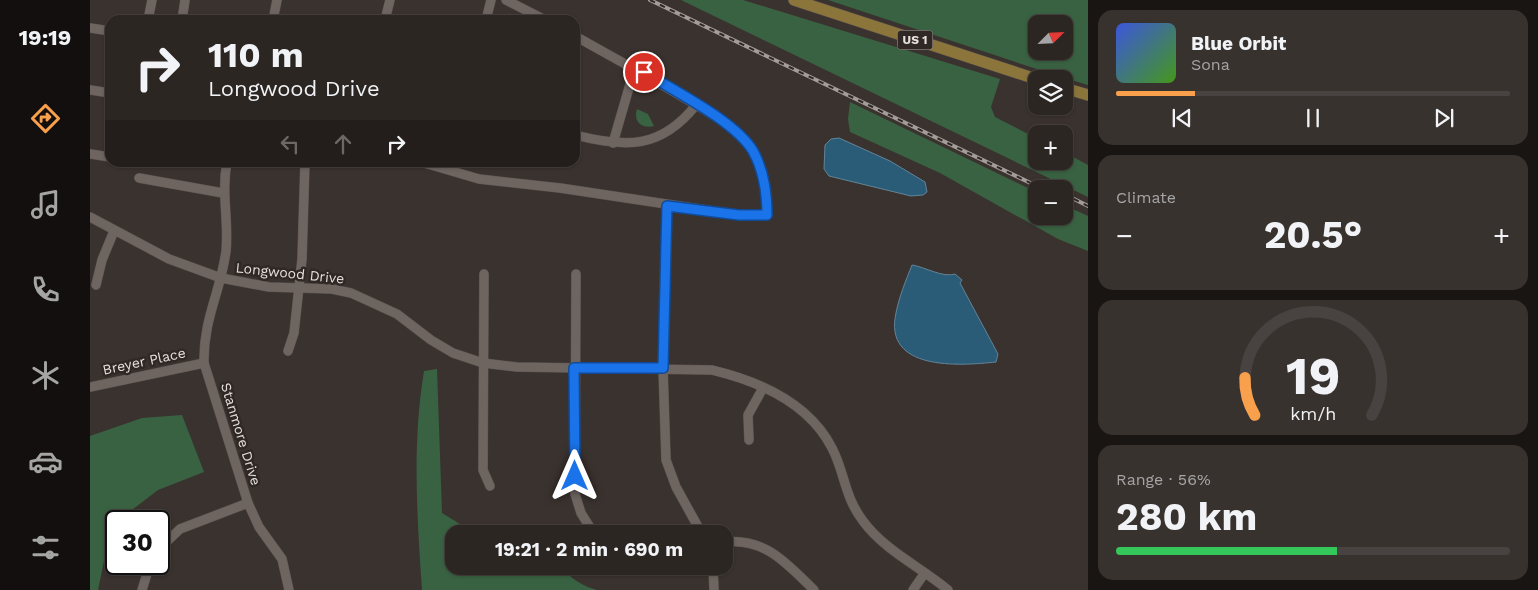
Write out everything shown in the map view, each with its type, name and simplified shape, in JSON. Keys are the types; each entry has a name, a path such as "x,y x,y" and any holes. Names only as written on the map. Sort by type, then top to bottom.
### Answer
{"main road":[{"name":"US 1","path":"794,0 1028,76"},
{"path":"1073,91 1088,95"}],"street":[{"path":"149,15 152,0"},
{"path":"183,15 185,0"},
{"path":"275,15 277,0"},
{"path":"386,15 390,0"},
{"path":"487,15 491,0"},
{"path":"506,0 535,15"},
{"path":"90,28 105,30"},
{"path":"439,167 479,179 560,188 667,206 739,215 767,215 762,174 752,150 737,132 635,67 580,39"},
{"path":"613,143 635,67"},
{"path":"90,90 105,92"},
{"path":"580,136 613,143 630,144 658,137 683,122 696,105"},
{"path":"90,154 105,156"},
{"name":"Stanmore Drive","path":"226,167 223,194 226,249 221,278 210,308 205,334 204,363 248,503 259,527 282,559 289,590"},
{"path":"288,351 294,333 302,260 305,167"},
{"path":"139,178 223,194"},
{"path":"667,206 663,368 666,460 676,487 697,525"},
{"name":"Longwood Drive","path":"90,217 169,259 221,278 269,287 298,287 340,291 372,302 397,314 431,340 453,353 483,363 517,367 712,370 737,376 784,397 819,428 832,448 850,500 864,522 887,545 948,590"},
{"path":"96,285 102,260 114,231"},
{"path":"484,274 483,470 490,486"},
{"path":"576,274 574,368 575,494 580,513 588,525"},
{"name":"Breyer Place","path":"90,387 204,363"},
{"path":"748,440 748,415 763,388"},
{"path":"170,539 180,530 248,503"},
{"path":"733,542 763,547 778,556 814,590"},
{"path":"913,590 924,574"},
{"path":"142,590 147,575"},
{"path":"713,575 714,590"}],"green space":[{"path":"681,0 743,0 1000,79 991,107 995,117 1028,134 1028,168"},
{"path":"828,0 1088,0 1088,85 1073,81 1073,70 1040,70"},
{"path":"850,102 1028,188 1028,222 940,173 850,132 848,119"},
{"path":"637,109 648,114 654,126 642,125 637,121"},
{"path":"1073,157 1088,165 1088,197 1073,190 1073,180 1053,180 1032,170 1073,170"},
{"path":"1073,209 1088,216 1088,251 1058,239 1033,225 1073,225"},
{"path":"437,369 442,513 462,525 445,525 445,575 569,575 587,587 597,590 422,590 417,508 417,453 420,398 424,371"},
{"path":"182,415 204,472 158,490 132,510 105,510 105,556 98,590 90,590 90,436 142,418"}],"water":[{"path":"839,138 890,161 925,182 927,192 923,195 911,196 829,176 824,169 825,145 831,139"},
{"path":"912,265 945,275 955,274 962,280 960,283 998,354 996,362 945,364 927,361 912,355 901,346 895,332 896,313"}],"railway":[{"path":"650,0 1028,182"},
{"path":"1073,198 1088,206"}],"route":[{"path":"575,476 574,368 663,368 667,206 739,215 767,215 766,192 762,174 752,150 744,140 726,124 644,72"}]}
